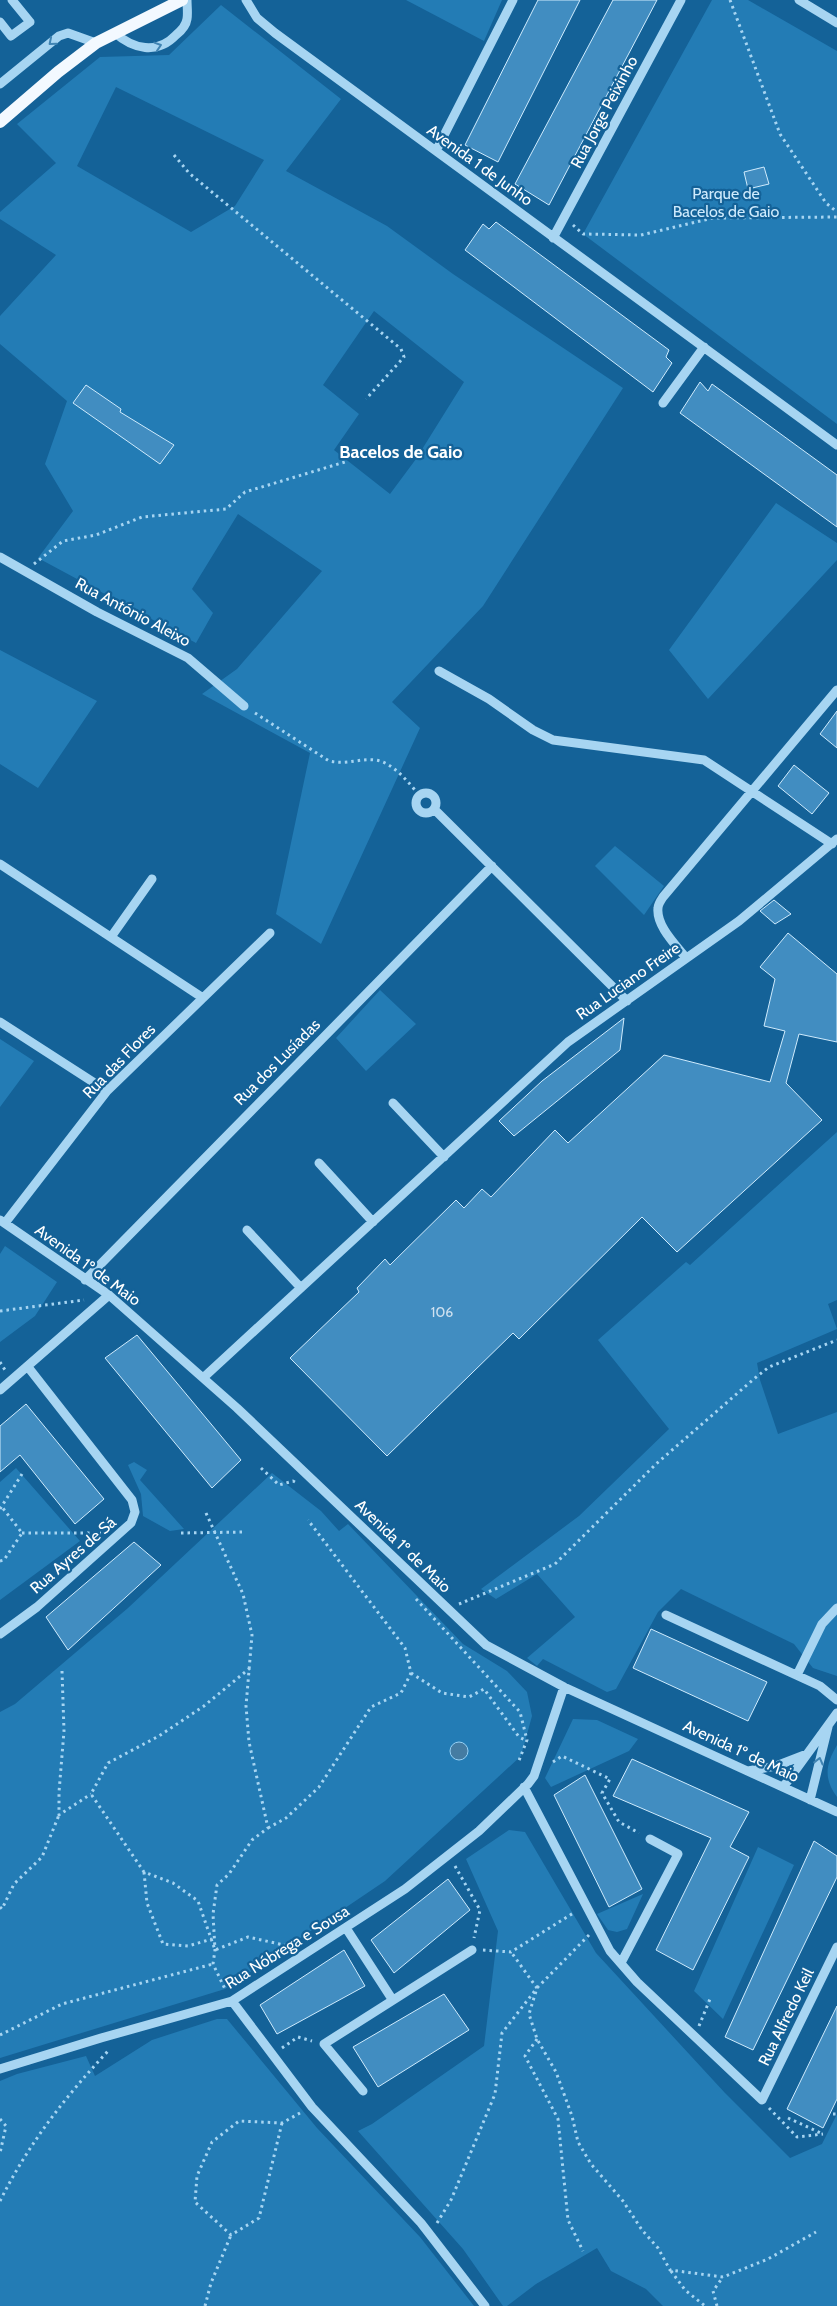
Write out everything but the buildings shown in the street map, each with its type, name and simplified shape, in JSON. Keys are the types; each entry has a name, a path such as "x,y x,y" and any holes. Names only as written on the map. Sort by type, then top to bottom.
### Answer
{"main road":[{"path":"0,122 58,72 96,43 182,0"}],"street":[{"path":"0,22 11,36 30,22 12,0"},
{"path":"115,33 125,42 138,47 150,48 160,46 172,40 182,30 187,20 187,0"},
{"name":"Avenida 1 de Junho","path":"246,0 258,18 275,33 837,445"},
{"path":"436,151 513,0"},
{"name":"Rua Jorge Peixinho","path":"553,238 681,0"},
{"path":"799,0 837,23"},
{"path":"0,84 58,36 68,33 96,43"},
{"path":"663,403 704,348"},
{"name":"Rua António Aleixo","path":"0,557 26,570 97,612 188,658 244,706"},
{"path":"439,671 489,700 533,730 553,740 704,760 835,841"},
{"path":"686,958 666,932 659,918 657,908 675,882 837,690"},
{"path":"426,793 432,795 436,803 434,809 426,813 420,810 417,805 420,796 426,793"},
{"path":"434,809 626,1000"},
{"name":"Rua Luciano Freire","path":"202,1378 568,1042 738,921 835,841"},
{"path":"0,864 203,998"},
{"name":"Rua dos Lusíadas","path":"85,1280 492,866"},
{"path":"111,937 152,878"},
{"name":"Rua das Flores","path":"3,1222 107,1091 270,933"},
{"path":"0,1022 107,1091"},
{"path":"393,1103 444,1157"},
{"path":"319,1163 373,1222"},
{"name":"Avenida 1º de Maio","path":"3,1222 109,1295 312,1479 486,1645 564,1687 784,1786 837,1812"},
{"path":"247,1230 300,1288"},
{"path":"0,1390 109,1295"},
{"name":"Rua Ayres de Sá","path":"0,1634 37,1607 120,1533 133,1520 135,1512 132,1500 28,1367"},
{"path":"797,1675 822,1624 837,1608"},
{"path":"666,1615 820,1686 837,1700"},
{"path":"534,1776 564,1687"},
{"path":"784,1786 837,1713"},
{"path":"810,1800 829,1722"},
{"path":"748,1771 776,1766 807,1754"},
{"name":"Rua Nóbrega e Sousa","path":"0,2069 127,2030 232,2001 405,1889 479,1831 534,1776"},
{"path":"524,1788 610,1951 695,2037 762,2100"},
{"path":"621,1963 678,1854 650,1839"},
{"path":"346,1928 392,1999"},
{"name":"Rua Alfredo Keil","path":"762,2100 837,1946"},
{"path":"363,2091 324,2044 392,1999 472,1950"},
{"path":"232,2001 312,2107 430,2234 485,2306"}],"path":[{"path":"730,0 780,134 826,203 837,212"},
{"path":"174,155 189,173 401,349 404,357 366,399"},
{"path":"565,216 583,234 641,235 713,218 837,216"},
{"path":"26,570 63,542 96,535 142,517 226,509 245,492 344,462"},
{"path":"244,706 329,761 340,764 376,760 400,773 420,796"},
{"path":"0,1311 109,1295"},
{"path":"447,1609 555,1564 656,1464 755,1378 769,1367 837,1340"},
{"path":"261,1468 279,1485 293,1481 300,1487"},
{"path":"22,1474 1,1508 22,1533 120,1533"},
{"path":"206,1513 244,1594 252,1634 246,1706 249,1742 268,1828"},
{"path":"225,1989 213,1964 215,1950 213,1914 217,1885 229,1874 252,1840 286,1818 319,1787 371,1707 401,1693 411,1673 405,1648 308,1520"},
{"path":"181,1533 246,1532"},
{"path":"0,1561 4,1560 22,1533"},
{"path":"416,1598 520,1712 529,1749"},
{"path":"59,1814 91,1794 108,1762 159,1736 204,1706 250,1668"},
{"path":"0,1907 2,1909 14,1884 42,1857 59,1814 64,1731 62,1671"},
{"path":"411,1673 442,1692 469,1697 484,1689 519,1737 527,1740"},
{"path":"518,1763 527,1740"},
{"path":"534,1776 562,1756 610,1779 602,1793 619,1822 650,1839"},
{"path":"91,1794 144,1872 147,1903 163,1944 188,1946 212,1939"},
{"path":"449,1854 480,1910 472,1950 511,1952 586,1905"},
{"path":"144,1872 173,1883 198,1901 215,1950"},
{"path":"215,1950 248,1937 292,1947 316,1948"},
{"path":"430,2234 451,2200 496,2094 502,2033 537,1988 584,1939"},
{"path":"511,1952 537,1988"},
{"path":"0,2035 62,2004 213,1964"},
{"path":"537,1988 529,2014 537,2039 556,2072 572,2116 578,2142 591,2164 623,2201 642,2230 658,2248 670,2270 685,2290 704,2306"},
{"path":"695,2037 710,1999"},
{"path":"0,2201 40,2134 70,2092 127,2030"},
{"path":"273,2054 298,2037"},
{"path":"537,2039 525,2056 558,2119 568,2220 583,2251"},
{"path":"762,2100 797,2137 823,2134 788,2118"},
{"path":"231,2234 195,2202 197,2176 212,2142 239,2121 282,2123 312,2107"},
{"path":"0,2119 6,2126 0,2152"},
{"path":"205,2306 211,2283 231,2234 259,2218 282,2123"},
{"path":"670,2270 723,2277 768,2259 816,2232"},
{"path":"716,2306 713,2292 723,2277"}],"green space":[{"path":"406,0 502,0 484,41"},
{"name":"Parque de Bacelos de Gaio","path":"712,0 748,0 837,51 837,424 583,234"},
{"path":"221,5 341,99 286,171 387,226 453,274 623,388 483,606 392,702 420,728 321,944 276,914 310,753 202,694 237,669 322,571 238,514 192,589 213,613 196,643 38,558 73,511 45,464 67,401 0,344 0,316 56,255 0,219 0,212 56,163 17,124 100,57 169,55","holes":["116,87 264,160 235,206 191,232 77,166","374,311 464,382 416,459 390,494 334,450 359,414 323,385"]},
{"path":"776,503 837,543 837,560 708,699 669,650"},
{"path":"0,650 97,701 38,788 0,764"},
{"path":"615,846 664,886 644,915 595,866"},
{"path":"380,990 416,1024 366,1071 336,1038"},
{"path":"0,1039 34,1061 0,1107"},
{"path":"837,1132 837,1300 828,1304 837,1329 757,1363 760,1380 778,1434 837,1412 837,1676 813,1668 794,1644 681,1589 658,1612 616,1689 607,1692 543,1659 537,1666 527,1658 575,1617 537,1574 496,1599 481,1589 579,1516 669,1429 598,1340 686,1262 690,1265"},
{"path":"5,1246 57,1282 35,1316 0,1342 0,1254"},
{"path":"134,1462 147,1470 140,1480 184,1529 170,1531 143,1516 141,1494 128,1465"},
{"path":"16,1468 80,1541 0,1600 0,1482"},
{"path":"272,1473 321,1511 339,1531 348,1524 463,1644 507,1671 527,1692 532,1716 521,1756 385,1881 225,1989 0,2058 0,1712 15,1704 128,1608"},
{"path":"573,1719 597,1720 638,1739 629,1751 551,1787 545,1778"},
{"path":"837,1745 837,1797 828,1777 828,1765"},
{"path":"509,1830 525,1832 596,1953 725,2093 790,2158 822,2144 837,2114 837,2306 663,2306 646,2289 611,2271 597,2248 536,2284 507,2306 503,2306 463,2249 358,2131 372,2124 484,2046 498,1931 466,1859"},
{"path":"758,1847 794,1865 723,2019 694,1991"},
{"path":"643,1894 627,1929 617,1932 608,1930 597,1914"},
{"path":"217,2019 227,2019 317,2128 420,2237 474,2306 0,2306 0,2081 17,2074 86,2056 95,2076 152,2040"}],"shaded area":[{"path":"459,1742 465,1745 468,1751 465,1757 459,1760 453,1757 450,1751 453,1745"}],"district":[{"name":"Bacelos de Gaio","path":"401,452"}]}
